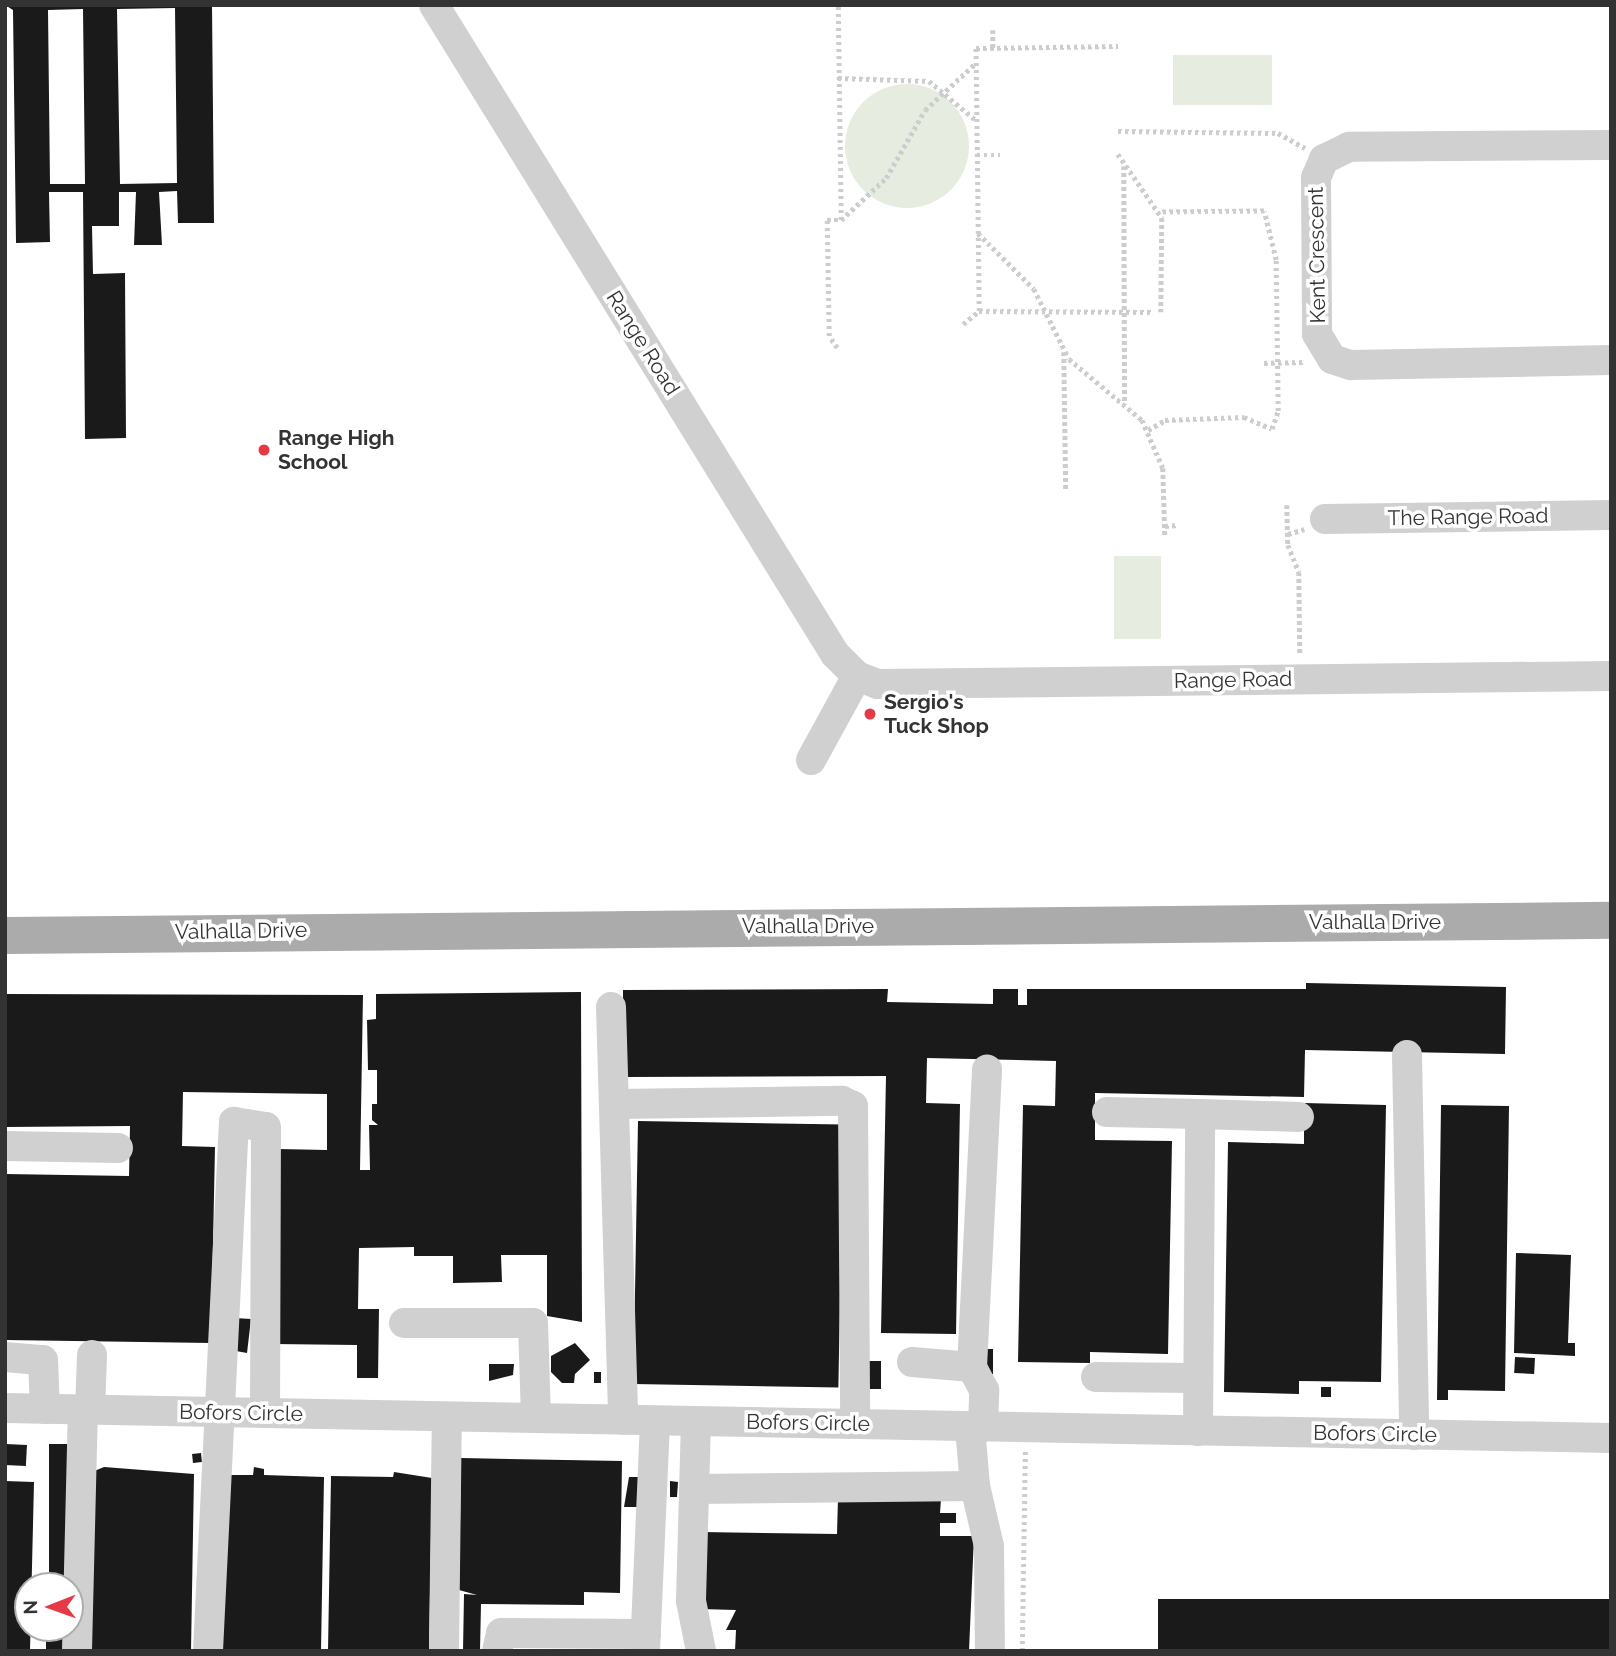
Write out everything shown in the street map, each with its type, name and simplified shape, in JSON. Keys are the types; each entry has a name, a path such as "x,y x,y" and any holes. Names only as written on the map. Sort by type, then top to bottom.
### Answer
{"main road":[{"name":"Valhalla Drive","path":"5,935 1611,920"}],"street":[{"name":"Range Road","path":"434,5 835,654 857,676 878,684 1611,676"},
{"name":"Kent Crescent","path":"1611,145 1349,147 1324,159 1316,178 1317,334 1332,359 1351,365 1611,360"},
{"name":"The Range Road","path":"1325,519 1611,515"},
{"path":"811,760 857,676"},
{"path":"611,1007 623,1420"},
{"path":"1407,1055 1414,1435"},
{"path":"987,1069 972,1367 984,1390 977,1427 975,1486 989,1546 990,1651"},
{"path":"615,1104 842,1101 853,1106 855,1424"},
{"path":"1107,1112 1299,1117"},
{"path":"1198,1431 1199,1114"},
{"path":"208,1651 234,1122 266,1127 265,1413"},
{"path":"5,1146 118,1148"},
{"path":"404,1323 531,1322 536,1418"},
{"path":"77,1651 86,1410 92,1355"},
{"path":"5,1357 44,1360 45,1409"},
{"path":"912,1362 972,1367"},
{"path":"1096,1377 1198,1378"},
{"name":"Bofors Circle","path":"5,1408 1611,1438"},
{"path":"444,1651 447,1417"},
{"path":"497,1651 501,1633 645,1642 655,1420"},
{"path":"695,1421 691,1601 701,1651"},
{"path":"695,1489 975,1486"}],"path":[{"path":"838,5 841,220"},
{"path":"993,30 993,48"},
{"path":"979,311 976,48 1118,46"},
{"path":"837,348 829,336 827,220 841,220 886,178 915,125 946,90 976,63"},
{"path":"838,78 907,77 946,90 977,121"},
{"path":"829,97 839,98"},
{"path":"1118,131 1278,133 1324,159"},
{"path":"1118,154 1124,166 1125,402"},
{"path":"977,155 1000,155"},
{"path":"1124,166 1131,166 1159,212 1161,312"},
{"path":"1148,430 1165,420 1244,417 1272,429 1279,411 1276,260 1264,211 1159,212"},
{"path":"978,233 1022,274 1045,310 1064,350 1125,402 1148,430 1163,468 1165,535"},
{"path":"963,324 979,311 1124,309 1153,312"},
{"path":"1064,350 1066,491"},
{"path":"1264,363 1312,362"},
{"path":"1287,505 1288,545 1299,572 1300,662"},
{"path":"1165,526 1178,525"},
{"path":"1022,1651 1026,1427"}],"shaded area":[{"path":"1173,55 1272,55 1272,105 1173,105"},
{"path":"907,84 931,89 951,102 964,122 969,146 964,170 951,190 931,203 907,208 883,203 863,190 850,170 845,146 850,122 863,102 883,89"},
{"path":"1114,556 1161,556 1161,639 1114,639"}],"building":[{"path":"5,5 212,5 214,223 178,223 177,191 159,192 162,245 134,245 136,192 119,192 119,226 92,226 93,274 125,273 126,438 85,439 83,192 49,192 50,242 16,243 13,10","holes":["175,8 177,183 120,184 117,9","83,9 85,184 50,184 48,10"]},
{"path":"1306,983 1506,987 1505,1054 1305,1050 1304,1097 1095,1093 1095,1140 1172,1141 1168,1354 1090,1352 1090,1363 1018,1362 1023,1105 1055,1106 1056,1061 927,1058 926,1103 960,1104 956,1334 881,1333 886,1076 623,1077 623,990 888,989 887,1002 993,1004 993,989 1018,989 1018,1005 1027,1005 1027,989 1306,989"},
{"path":"581,992 582,1322 547,1316 547,1255 501,1255 502,1282 453,1283 453,1256 414,1256 414,1247 359,1248 358,1309 379,1309 378,1378 357,1378 357,1345 274,1344 278,1149 327,1150 327,1094 183,1092 182,1146 215,1147 211,1343 5,1340 5,1174 129,1176 130,1126 5,1127 5,994 363,995 360,1170 370,1170 369,1125 378,1125 372,1120 372,1104 377,1104 377,1070 368,1070 367,1020 376,1019 376,994"},
{"path":"1304,1103 1386,1105 1381,1382 1299,1381 1299,1394 1224,1392 1228,1142 1304,1144"},
{"path":"1441,1105 1509,1106 1505,1391 1448,1390 1448,1400 1437,1400"},
{"path":"638,1121 843,1125 838,1388 633,1384"},
{"path":"1516,1253 1571,1255 1568,1343 1575,1343 1575,1356 1514,1353"},
{"path":"235,1318 251,1319 247,1353 236,1351"},
{"path":"575,1343 590,1360 575,1374 574,1383 562,1383 551,1372 551,1356"},
{"path":"980,1349 993,1349 993,1374 980,1374"},
{"path":"1515,1357 1535,1358 1534,1374 1514,1373"},
{"path":"864,1361 881,1361 881,1389 864,1389"},
{"path":"489,1364 514,1364 513,1375 489,1381"},
{"path":"594,1372 601,1372 601,1383 594,1383"},
{"path":"1321,1387 1331,1387 1331,1397 1321,1397"},
{"path":"6,1444 27,1445 26,1466 5,1465"},
{"path":"49,1444 70,1444 70,1572 49,1572"},
{"path":"201,1453 202,1462 193,1463 192,1454"},
{"path":"461,1458 622,1461 620,1593 584,1592 584,1605 481,1604 480,1651 463,1651 464,1594 477,1595 459,1590"},
{"path":"104,1467 194,1474 191,1651 89,1651 92,1472"},
{"path":"254,1467 264,1469 264,1475 324,1477 321,1651 221,1651 224,1475 253,1475"},
{"path":"394,1472 432,1478 429,1651 328,1651 331,1476 393,1477"},
{"path":"629,1477 640,1477 639,1507 624,1507"},
{"path":"5,1481 34,1482 32,1572 14,1572 14,1642 30,1642 30,1651 5,1651"},
{"path":"670,1481 678,1482 677,1497 670,1497"},
{"path":"838,1498 941,1499 940,1513 956,1513 956,1523 940,1523 940,1536 974,1536 969,1651 735,1651 736,1630 726,1630 736,1610 700,1609 701,1532 837,1534"},
{"path":"1158,1599 1611,1599 1611,1651 1158,1651"},
{"path":"46,1642 67,1642 67,1651 46,1651"}],"place":[{"name":"Range High School","path":"264,450"},
{"name":"Sergio's Tuck Shop","path":"870,714"}]}
